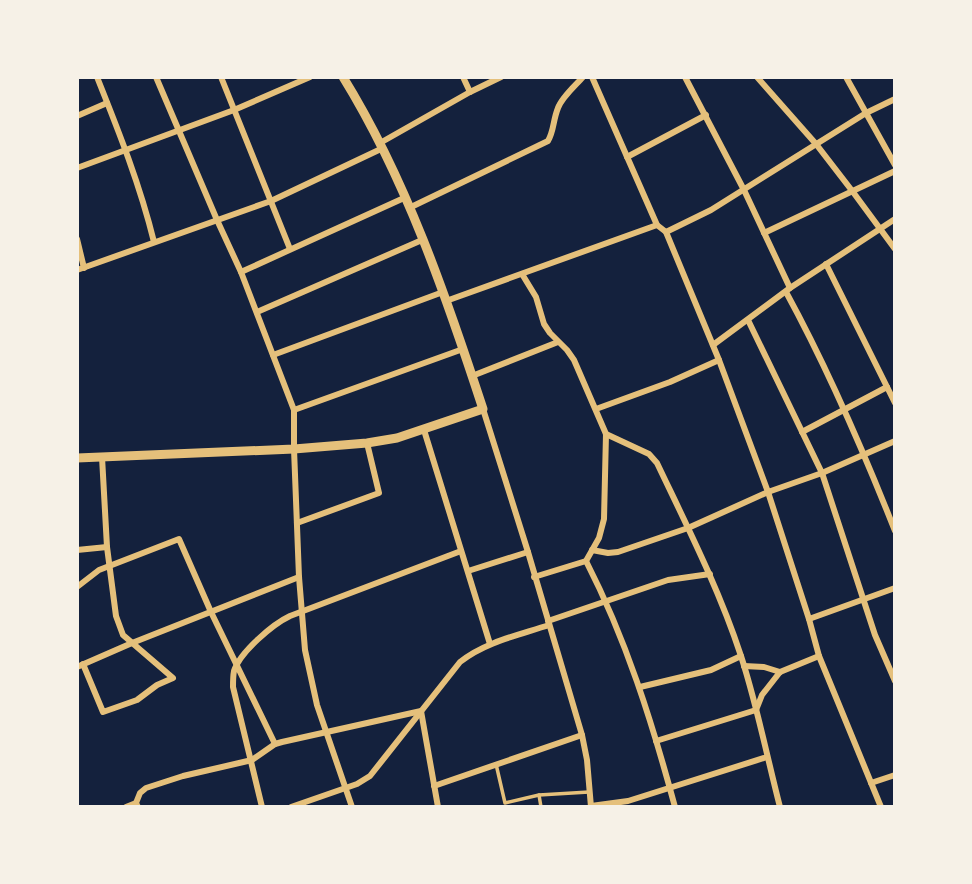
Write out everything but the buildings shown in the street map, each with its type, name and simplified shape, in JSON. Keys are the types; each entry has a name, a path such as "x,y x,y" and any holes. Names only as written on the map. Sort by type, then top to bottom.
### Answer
{"main road":[{"path":"77,458 294,449 367,443 397,438 483,410 444,297 409,208 382,145 343,77"}],"street":[{"path":"97,77 145,203 154,242"},
{"path":"156,77 241,272 294,410 299,577 305,650 317,705 352,807"},
{"path":"221,77 290,248"},
{"path":"77,168 234,110 310,77"},
{"path":"463,77 470,92"},
{"path":"77,239 80,269 271,201 382,145 470,92 501,77"},
{"path":"409,208 548,141 552,135 559,104 583,77"},
{"path":"592,77 657,225 666,232 719,360 768,492 809,619 818,656 881,807"},
{"path":"757,77 816,144 895,249"},
{"path":"846,77 895,165"},
{"path":"689,78 764,233 864,454 895,531"},
{"path":"666,232 744,190 866,113 895,99"},
{"path":"77,116 107,103"},
{"path":"627,157 706,115"},
{"path":"764,233 895,171"},
{"path":"241,272 404,198"},
{"path":"713,345 788,290 895,219"},
{"path":"273,355 444,297 522,274 657,225"},
{"path":"257,312 422,240"},
{"path":"826,264 894,401"},
{"path":"522,274 536,298 544,324 574,360 606,434 604,519 592,550 586,561 534,576"},
{"path":"748,320 822,473 875,635 895,681"},
{"path":"472,376 558,342"},
{"path":"294,410 463,349"},
{"path":"596,409 670,382 719,360"},
{"path":"802,432 887,387"},
{"path":"483,410 582,735 591,806 628,801 767,757"},
{"path":"424,430 490,645"},
{"path":"606,434 649,454 657,463 710,575 741,656 780,807"},
{"path":"592,550 618,552 688,528 768,492 822,473 895,441"},
{"path":"297,523 379,493 367,443"},
{"path":"102,457 107,547 116,616 123,635 132,643 173,678 157,685 137,700 103,712 80,666 132,643 299,577"},
{"path":"77,587 91,574 110,565 179,539 275,744"},
{"path":"77,550 107,547"},
{"path":"262,807 233,688 233,673 247,651 281,620 461,551"},
{"path":"468,571 528,552"},
{"path":"586,561 607,601 640,687 675,807"},
{"path":"291,807 357,785 370,776 460,662 477,650 668,580 710,575"},
{"path":"809,619 895,588"},
{"path":"640,687 711,670 741,656"},
{"path":"756,710 762,695 780,672 818,656"},
{"path":"744,666 764,667 780,672"},
{"path":"656,741 756,710"},
{"path":"126,807 137,805 140,793 146,788 183,776 252,760 275,744 421,711"},
{"path":"421,711 438,807"},
{"path":"434,786 582,735"},
{"path":"872,783 895,775"}],"lane":[{"path":"496,764 505,803 539,795 590,792"},
{"path":"539,795 541,807"}]}
